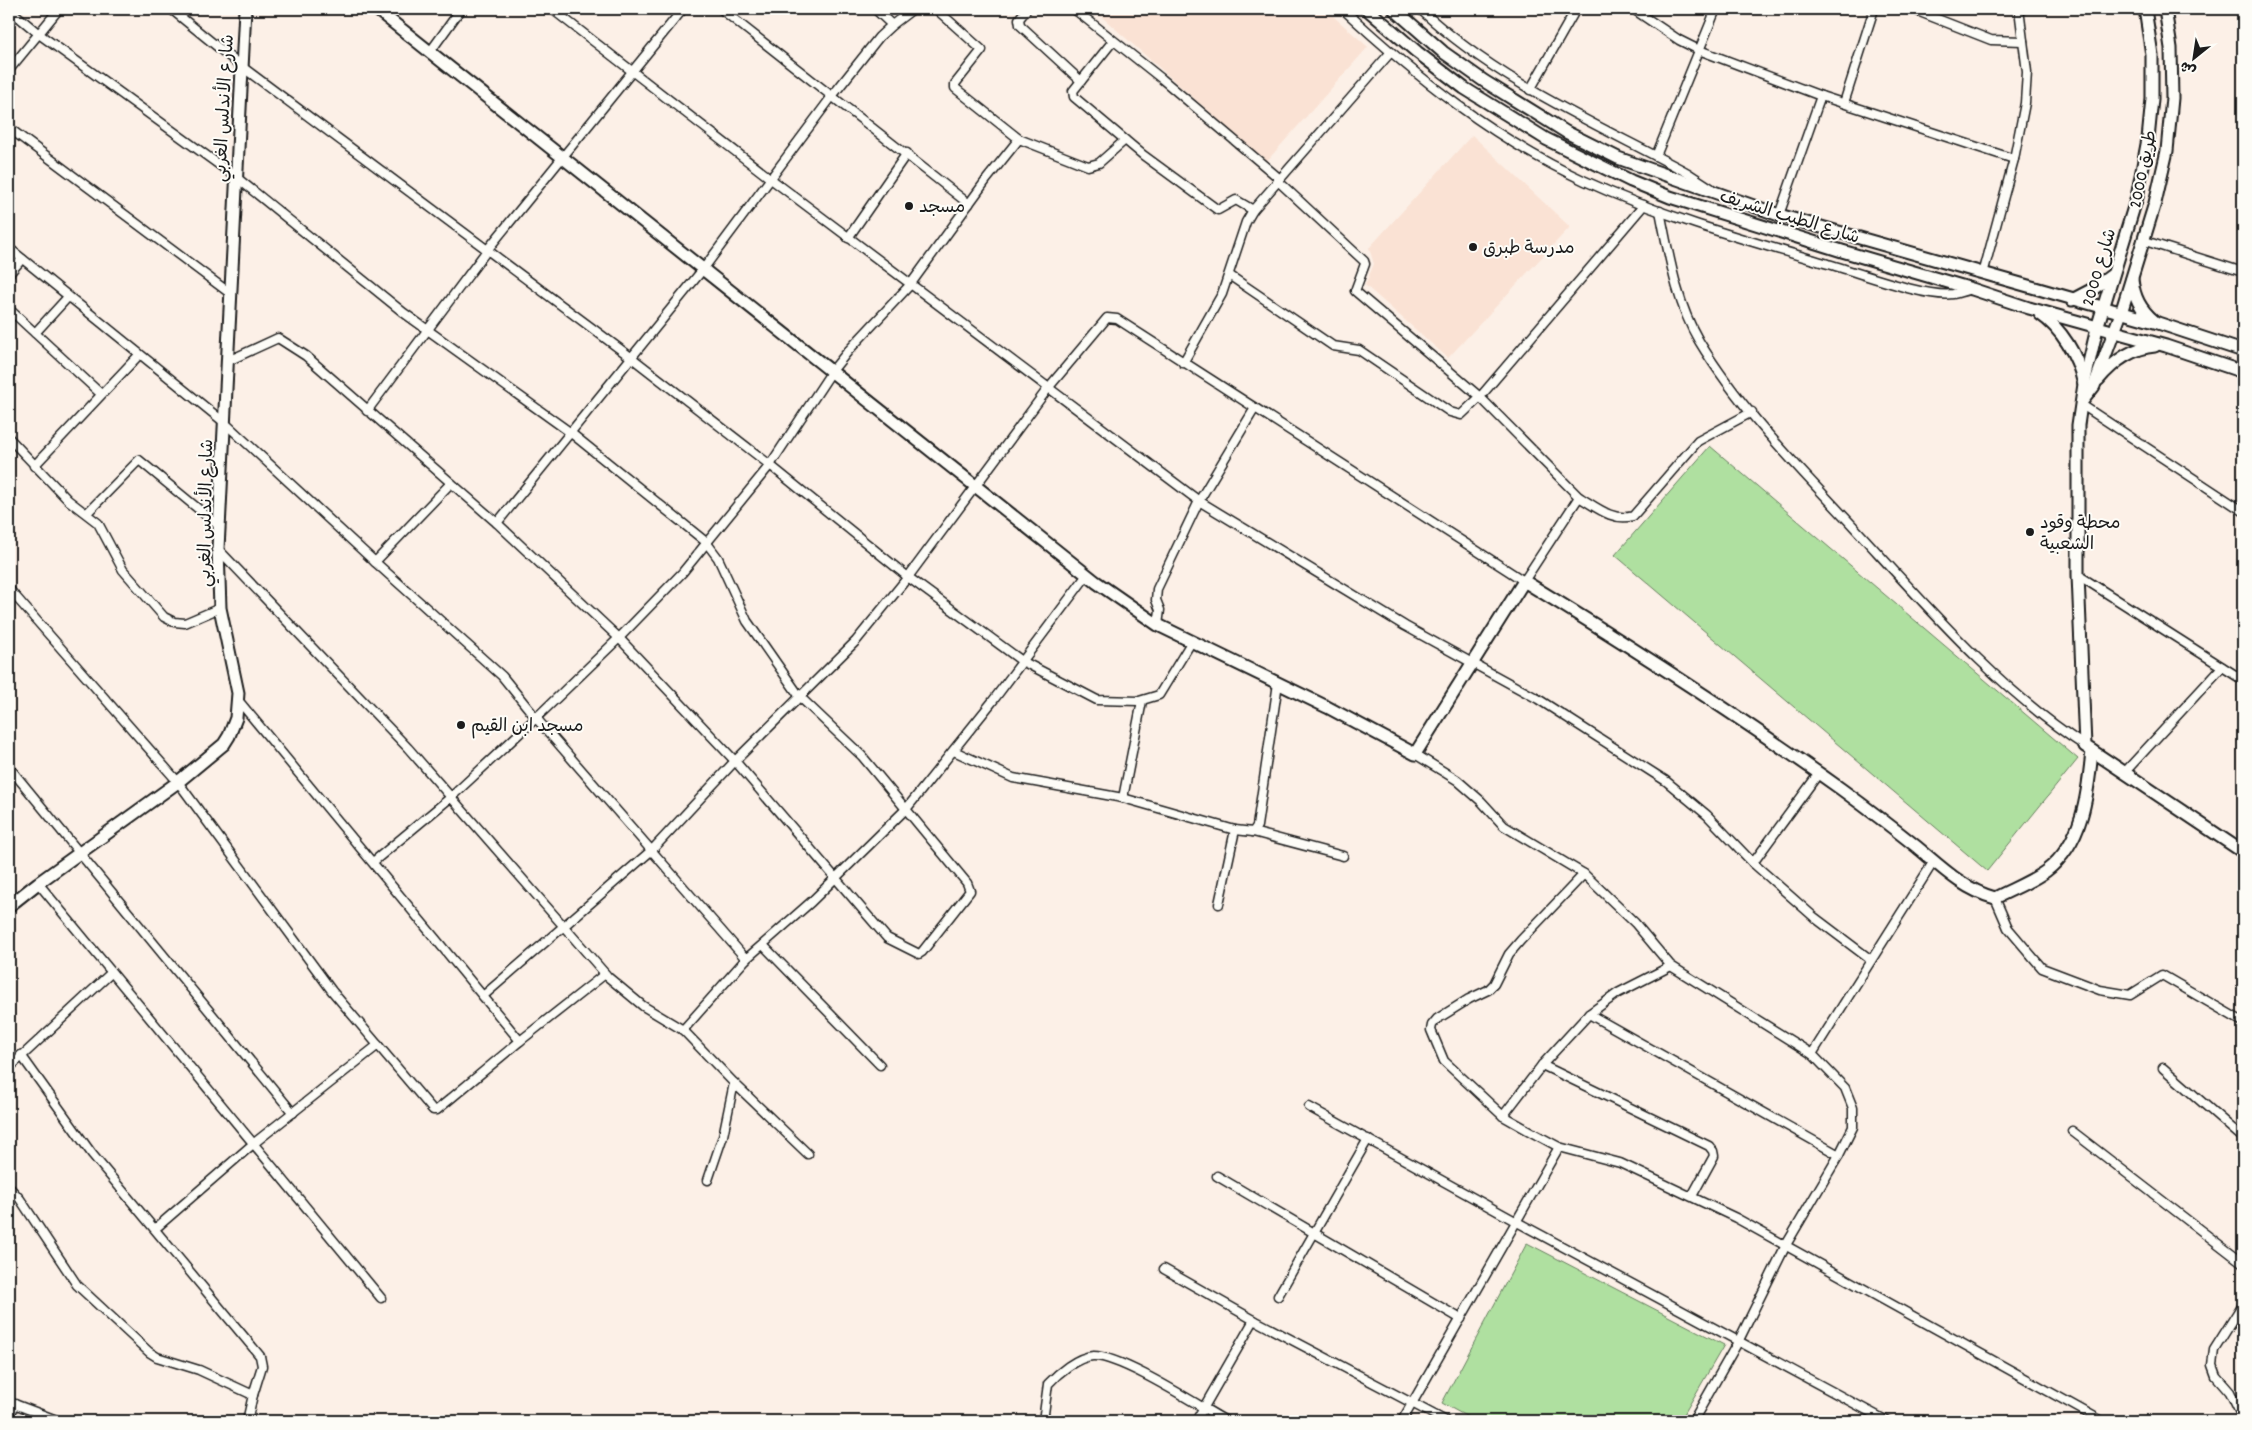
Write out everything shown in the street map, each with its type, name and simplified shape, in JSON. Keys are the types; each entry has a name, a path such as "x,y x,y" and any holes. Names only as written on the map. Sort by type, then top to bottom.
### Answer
{"street":[{"path":"9,70 59,9"},
{"path":"171,9 241,66 632,358 770,465 908,577 1022,661 1097,700 1142,701 1159,695 1192,642"},
{"name":"شارع الأندلس الغربي","path":"9,906 38,882 178,782 224,744 233,729 238,700 237,686 220,608 218,549 245,9"},
{"path":"376,9 704,268 1087,575 1158,625 1278,683 1415,754 1457,780 1481,801 1504,826 1584,874 1635,923 1671,966 1812,1054 1845,1088 1853,1108 1853,1127 1839,1155 1786,1245 1738,1342 1693,1421"},
{"path":"430,52 461,9"},
{"path":"552,9 633,70 770,179 910,285 1050,387 1199,501 1405,626 1471,664 1538,699 1666,781 1707,815 1753,863 1814,917 1871,960"},
{"path":"367,411 488,249 683,9"},
{"path":"721,9 833,95 969,204"},
{"path":"875,9 892,25"},
{"path":"497,523 704,268 833,95 880,37 913,9"},
{"path":"936,9 982,50 955,84 955,88 1019,139 1088,166 1099,163 1125,140"},
{"path":"1028,9 1019,19 1020,25 1081,81"},
{"path":"1074,9 1162,78 1279,180 1364,261 1365,264 1355,291 1480,397 1579,497 1615,518 1633,516 1698,441 1752,412"},
{"path":"1343,9 1391,52 1454,102 1507,139 1585,181 1660,211 1730,235 1918,290 1952,294 1972,289"},
{"name":"شارع الطيب الشريف","path":"1367,9 1417,52 1464,88 1539,135 1616,174 1670,197 2030,308 2166,346 2243,372"},
{"name":"شارع الطيب الشريف","path":"1394,9 1443,52 1484,82 1566,132 1618,158 1779,215 2158,323 2243,351"},
{"path":"1420,9 1463,46 1530,90 1656,156 1704,183 1720,195"},
{"path":"1428,16 1432,9"},
{"path":"1530,90 1576,9"},
{"path":"1632,9 1679,40 1699,50 1821,96 2014,159"},
{"path":"1656,156 1716,9"},
{"path":"1844,103 1874,9"},
{"path":"1912,9 1991,40 2023,42"},
{"path":"1983,274 2014,159 2025,102 2027,72 2019,9"},
{"name":"شارع 2000","path":"2089,385 2097,328 2137,197 2148,139 2152,98 2152,55 2145,9"},
{"name":"طريق 2000","path":"2089,385 2114,333 2121,313 2167,151 2172,98 2171,48 2165,9"},
{"path":"9,10 39,34 236,177 404,312 571,433 706,542 718,558 744,616 800,697 862,756 907,808 971,889 922,952 918,954 886,938 735,761 619,638 497,523 306,356 284,340 274,339 228,361"},
{"path":"1113,40 1081,81 1073,93 1074,98 1125,140 1218,210 1236,200 1253,210"},
{"path":"1183,363 1222,294 1246,222 1253,210 1391,52"},
{"path":"1779,215 1821,96"},
{"path":"9,128 230,294"},
{"path":"373,862 450,798 536,718 619,638 682,573 770,465 832,371 849,350 910,285 1019,139"},
{"path":"848,238 907,154"},
{"path":"1229,275 1333,346 1359,350 1455,415 1461,415 1480,397 1644,205"},
{"path":"1660,211 1679,294 1698,339 1727,383 1798,466 1900,577 2009,689 2088,749 2243,852"},
{"path":"2142,240 2243,272"},
{"path":"9,248 225,423 502,676 536,718 746,960"},
{"path":"9,274 22,258"},
{"path":"2135,264 2132,277 2133,291 2138,304 2147,315 2158,323"},
{"path":"2072,300 2093,289 2112,275"},
{"path":"35,333 68,297"},
{"path":"2030,308 2050,322 2063,338 2089,385"},
{"path":"9,309 101,394"},
{"path":"483,996 652,850 735,761 856,641 908,577 1050,387 1107,318 1117,320 1256,408 1700,694 1819,773 1874,813 1959,881 1981,895 1995,898 2046,870 2067,850 2081,822 2090,776 2078,575 2077,442 2082,403 2089,385 2125,355 2147,347 2166,346"},
{"path":"34,466 139,355"},
{"path":"2082,403 2243,511"},
{"path":"1158,625 1160,610 1156,600 1158,589 1199,501 1256,408"},
{"path":"9,438 68,500 98,523 123,570 164,617 174,622 185,623 220,608"},
{"path":"87,513 139,460 220,526"},
{"path":"375,562 450,483"},
{"path":"1415,754 1579,497"},
{"path":"218,549 408,748 605,974 643,1006 682,1030 808,1154"},
{"path":"682,1030 746,960 907,808 954,751 1087,575"},
{"path":"2078,575 2243,680"},
{"path":"9,589 178,782 332,991 435,1110 605,974"},
{"path":"2124,772 2222,667"},
{"path":"1253,832 1257,826 1278,683"},
{"path":"238,700 520,1041"},
{"path":"1123,798 1142,701"},
{"path":"954,751 1013,778 1123,798 1235,830 1253,832 1343,856"},
{"path":"9,767 293,1113"},
{"path":"1753,863 1819,773"},
{"path":"1219,904 1235,830"},
{"path":"1812,1054 1934,860"},
{"path":"1584,874 1515,948 1488,990 1468,999 1432,1025 1431,1030 1444,1061 1503,1116 1559,1147 1620,1163 1736,1218 2102,1421"},
{"path":"38,882 111,973 381,1298"},
{"path":"1995,898 2008,928 2042,968 2100,990 2130,996 2162,975 2243,1022"},
{"path":"762,945 880,1065"},
{"path":"1503,1116 1542,1065 1589,1014 1618,993 1671,966"},
{"path":"9,1068 111,973"},
{"path":"1589,1014 1839,1155"},
{"path":"156,1228 253,1144 378,1045"},
{"path":"21,1055 92,1154 156,1228 260,1356 262,1366 246,1421"},
{"path":"1542,1065 1709,1146 1714,1151 1714,1156 1692,1196"},
{"path":"2163,1068 2243,1138"},
{"path":"708,1180 723,1136 734,1083"},
{"path":"1309,1106 1517,1222 1887,1421"},
{"path":"2072,1131 2243,1263"},
{"path":"1278,1296 1368,1139"},
{"path":"1402,1421 1559,1147"},
{"path":"1217,1176 1461,1319"},
{"path":"9,1187 20,1199 77,1285 149,1352 157,1357 199,1370 253,1395"},
{"path":"1164,1269 1254,1320 1446,1421"},
{"path":"2243,1304 2214,1350 2212,1365 2216,1376 2230,1392 2243,1418"},
{"path":"1196,1421 1254,1320"},
{"path":"1044,1421 1048,1384 1078,1361 1094,1356 1117,1362 1147,1376 1226,1421"},
{"path":"9,1418 12,1403 59,1421"}],"shaded area":[{"path":"1093,9 1325,9 1368,47 1266,162"},
{"path":"1472,135 1570,227 1448,358 1365,285 1374,264 1369,248"}],"green space":[{"path":"1710,446 2078,759 1987,871 1615,555"},
{"path":"1527,1243 1724,1345 1680,1421 1475,1421 1442,1403"}],"place":[{"name":"مسجد","path":"909,206"},
{"name":"مدرسة طبرق","path":"1473,247"},
{"name":"محطة وقود الشعبية","path":"2030,532"},
{"name":"مسجد ابن القيم","path":"461,725"}]}
